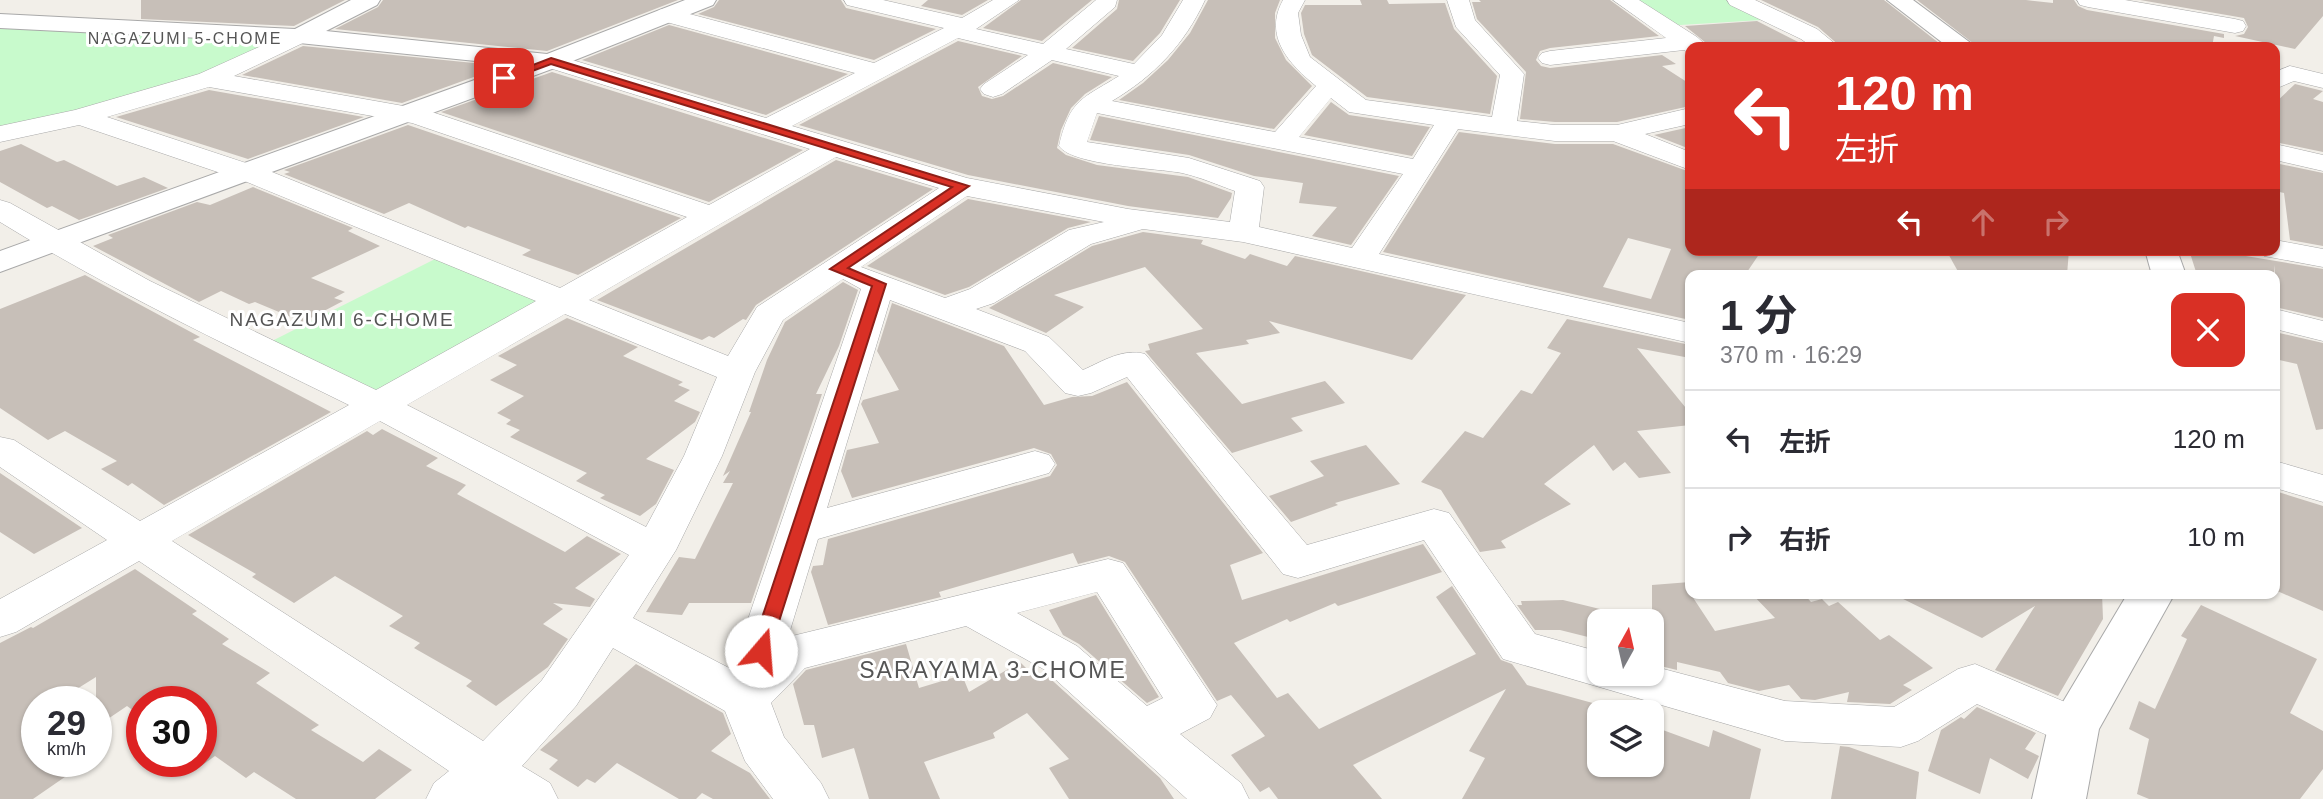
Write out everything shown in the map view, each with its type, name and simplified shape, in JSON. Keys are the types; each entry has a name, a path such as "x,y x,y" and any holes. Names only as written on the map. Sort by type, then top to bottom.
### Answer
{"street":[{"path":"0,134 80,117 208,79 369,0"},
{"path":"0,262 551,61 705,0"},
{"path":"855,0 1048,52 1139,73"},
{"path":"771,126 961,29 1008,0"},
{"path":"1194,0 1183,25 1139,73 1090,104 1076,123 1073,146 1189,166 1250,187 1243,233"},
{"path":"1294,0 1287,13 1289,35 1300,61 1358,107 1555,134 1617,133 1685,117"},
{"path":"1458,0 1464,22 1512,74 1503,127"},
{"path":"1625,0 1688,42"},
{"path":"1738,0 1820,42"},
{"path":"1898,0 1957,42"},
{"path":"2088,0 2232,37 2229,0"},
{"path":"993,89 1048,52 1107,2"},
{"path":"667,15 878,72"},
{"path":"0,20 299,36 551,61 962,186 1152,221 1243,233 1685,332"},
{"path":"1550,58 1685,46"},
{"path":"2283,77 2312,58"},
{"path":"2283,77 2323,81"},
{"path":"208,79 407,113 712,216"},
{"path":"1281,142 1322,92 1333,89"},
{"path":"1090,104 1421,169"},
{"path":"80,117 246,172 737,372"},
{"path":"1359,260 1421,169 1450,120"},
{"path":"1617,133 1685,160"},
{"path":"0,620 835,146"},
{"path":"2280,153 2323,163"},
{"path":"452,799 488,769 559,693 607,624 655,550 703,456 737,372 769,314 962,186"},
{"path":"0,209 52,242 258,348 378,406 655,550"},
{"path":"945,309 982,296 1080,237 1152,221"},
{"path":"2280,250 2323,258"},
{"path":"837,269 1037,344 1078,385 1133,361 1298,564 1434,523 1519,648 1587,666"},
{"path":"803,799 763,747 745,699 879,284"},
{"path":"2280,320 2323,331"},
{"path":"0,449 532,799"},
{"path":"799,530 1035,464"},
{"path":"2280,476 2323,489"},
{"path":"745,699 790,654 1108,574 1193,705 1142,731"},
{"path":"2059,799 2074,727 2149,599"},
{"path":"969,607 1061,658 1223,799"},
{"path":"607,624 745,699"},
{"path":"1659,686 1785,720 1900,727 1975,682 2074,727"}],"green space":[{"path":"1624,0 1738,0 1778,19 1664,26"},
{"path":"0,21 299,36 245,63 0,134"},
{"path":"445,254 563,300 378,406 258,348"}],"building":[{"path":"141,0 345,0 294,26 141,19"},
{"path":"383,0 678,0 547,51 335,29 378,7"},
{"path":"719,0 841,0 846,8 936,29 874,60 698,14 714,7"},
{"path":"928,0 988,0 962,15 921,6"},
{"path":"1021,0 1092,0 1042,41 983,28"},
{"path":"1119,0 1180,0 1160,33 1133,61 1072,48 1117,9"},
{"path":"1208,0 1280,0 1275,13 1275,38 1286,60 1312,86 1274,129 1119,100 1168,60 1190,33"},
{"path":"1360,0 1387,0 1389,4 1445,3 1454,29 1497,76 1490,114 1367,97 1312,55 1304,34 1301,13 1305,5 1362,5"},
{"path":"1479,0 1610,0 1659,36 1550,48 1540,51 1536,60 1541,66 1550,68 1662,55 1676,64 1662,66 1685,81 1685,107 1617,122 1520,119 1526,72 1477,19 1472,2 1481,2"},
{"path":"1761,0 1884,0 1938,42 1835,42 1818,27"},
{"path":"1917,0 2026,0 2053,3 2053,0 2074,0 2078,6 2087,10 2224,34 2224,38 2214,36 2213,42 1972,42"},
{"path":"2140,0 2323,0 2323,16 2295,49 2280,46 2280,42 2263,42 2235,36 2244,34 2248,27 2244,18"},
{"path":"1757,21 1798,42 1705,42 1685,26"},
{"path":"669,25 848,74 766,115 582,60"},
{"path":"958,41 1022,56 978,87 982,96 992,99 1003,96 1053,63 1112,77 1085,94 1071,108 1061,130 1057,148 1066,155 1097,165 1188,177 1232,193 1231,198 1218,218 1128,206 968,175 799,125"},
{"path":"303,46 504,66 402,103 242,75"},
{"path":"552,72 803,150 709,202 441,112"},
{"path":"2295,84 2323,91 2313,99 2323,102 2323,152 2280,143 2280,98"},
{"path":"209,90 364,117 248,159 116,117"},
{"path":"1331,102 1349,115 1430,127 1412,156 1304,135"},
{"path":"1099,116 1399,176 1351,245 1312,236 1337,207 1299,203 1303,183 1254,176 1189,155 1090,140"},
{"path":"408,125 681,218 578,275 522,255 531,250 468,226 465,228 409,203 384,214 284,174 290,172 284,170"},
{"path":"1685,128 1685,147 1654,135"},
{"path":"1459,132 1555,144 1613,144 1685,170 1685,256 1758,256 1748,270 1685,270 1685,319 1383,252","holes":["1628,238 1671,249 1651,299 1603,287"]},
{"path":"21,144 57,162 64,160 117,186 144,177 168,188 79,220 52,206 47,208 0,182 0,151"},
{"path":"836,160 933,189 756,305 746,320 743,319 714,338 709,336 702,340 597,300"},
{"path":"2280,164 2323,173 2323,246 2290,240 2284,193 2280,192"},
{"path":"253,187 353,228 348,231 380,246 311,278 345,292 334,298 343,301 303,322 255,302 249,304 221,291 199,302 93,246 113,238 108,235 197,202 210,205"},
{"path":"968,199 1091,222 1068,228 969,287 945,295 867,266"},
{"path":"1143,232 1203,240 1201,244 1245,259 1250,254 1287,266 1295,256 1466,295 1412,360 1269,321 1280,333 1246,340 1249,344 1196,353 1242,404 1325,381 1345,403 1291,418 1303,431 1232,453 1145,351 1150,350 1148,344 1203,329 1145,267 1054,295 1084,307 1046,333 989,308 1092,246"},
{"path":"1949,256 2069,256 2067,270 1957,270"},
{"path":"2191,256 2246,256 2323,269 2323,318 2280,308 2280,270 2275,270 2275,265 2274,270 2195,270"},
{"path":"85,275 200,337 193,340 331,412 164,505 132,483 128,486 101,469 117,461 65,431 48,440 0,408 0,309"},
{"path":"843,282 858,290 839,346 816,394 822,394 751,603 689,603 682,615 646,612 679,557 695,559 733,483 723,483 730,471 723,476 751,412 767,360 785,322"},
{"path":"892,303 1004,346 1044,405 1072,397 1092,396 1127,382 1263,553 1230,565 1242,600 1423,544 1442,572 1338,606 1335,603 1290,622 1287,619 1234,643 1277,698 1288,693 1319,729 1476,654 1436,597 1452,586 1501,660 1512,664 1527,685 1587,701 1587,777 1664,777 1664,730 1709,747 1713,730 1761,749 1750,799 1462,799 1485,758 1469,751 1506,689 1353,765 1382,799 1278,799 1269,787 1260,792 1231,755 1265,736 1231,695 1217,701 1125,562 1109,556 1078,564 1073,553 939,592 941,597 828,625 811,572 813,566 823,565 828,539 1050,476 1057,465 1051,454 1034,448 852,498 841,471 847,450 879,443 861,404 863,400 899,390 877,351"},
{"path":"567,318 638,347 623,356 683,382 678,385 690,390 674,401 700,412 695,422 646,459 674,470 656,504 640,516 600,498 605,495 576,481 587,473 510,437 520,430 506,424 511,420 497,413 524,396 490,380 517,365 498,356"},
{"path":"1567,319 1685,344 1685,357 1637,348 1685,407 1685,426 1637,431 1671,473 1639,478 1625,462 1613,471 1594,445 1544,484 1571,504 1501,541 1506,548 1480,552 1441,490 1421,482 1465,431 1483,438 1521,390 1532,394 1561,353 1547,348"},
{"path":"2280,333 2323,343 2323,429 2316,430 2297,364 2280,360"},
{"path":"382,429 438,458 426,466 466,485 457,494 565,552 587,536 621,554 575,588 595,599 590,607 553,603 563,609 543,624 568,639 548,667 496,706 466,686 472,681 414,648 420,643 389,626 403,616 335,576 294,603 252,577 256,574 188,535 367,431 373,435"},
{"path":"1366,445 1400,484 1335,503 1338,505 1291,522 1269,496 1324,476 1310,461"},
{"path":"0,473 82,528 34,554 0,532"},
{"path":"2280,493 2323,506 2323,611 2280,592"},
{"path":"135,569 197,611 192,614 229,639 222,644 270,673 256,683 319,725 311,730 363,762 379,749 412,770 375,799 296,799 254,772 246,778 217,757 217,686 126,686 126,707 112,716 112,686 96,686 96,677 82,686 21,686 21,777 65,777 33,799 0,799 0,643 33,628"},
{"path":"1685,582 1685,599 1694,599 1715,631 1775,618 1757,599 1808,599 1811,602 1822,599 1829,606 1838,602 1880,640 1889,635 1933,668 1903,685 1912,690 1890,704 1847,702 1849,692 1815,700 1801,699 1789,685 1759,691 1728,683 1720,672 1677,662 1677,670 1664,667 1664,609 1652,609 1652,585"},
{"path":"1096,595 1159,697 1147,703 1079,644 1063,635 1049,610"},
{"path":"1903,599 2102,599 2103,619 2058,696 1995,670 2035,606 1982,638"},
{"path":"1563,600 1600,609 1587,609 1587,637 1560,630 1535,630 1517,605 1522,605 1521,601"},
{"path":"2201,605 2317,659 2290,713 2323,731 2323,769 2300,799 2149,799 2137,794 2149,739 2129,729 2139,701 2155,709 2187,639 2181,636"},
{"path":"906,644 919,688 962,675 969,692 1020,662 1036,678 1044,673 1160,778 1174,799 1069,799 1049,768 1069,759 1027,713 993,733 995,738 924,762 940,799 869,799 854,748 822,758 814,725 804,725 793,684 806,670"},
{"path":"636,664 723,713 731,734 711,751 750,773 770,799 713,799 702,793 696,799 679,799 617,763 595,783 587,779 578,787 549,769 558,760 540,750"},
{"path":"1977,707 2036,733 2025,749 2039,756 2028,779 1990,758 1980,794 1928,771 1941,730 1961,717 1964,719"},
{"path":"1840,746 1919,772 1916,799 1831,799"}],"district":[{"name":"NAGAZUMI 5-CHOME","path":"185,38"},
{"name":"NAGAZUMI 6-CHOME","path":"342,319"},
{"name":"SARAYAMA 3-CHOME","path":"993,670"}],"route":[{"path":"504,78 551,61 564,64 962,186 837,269 879,284 761,651"}]}
